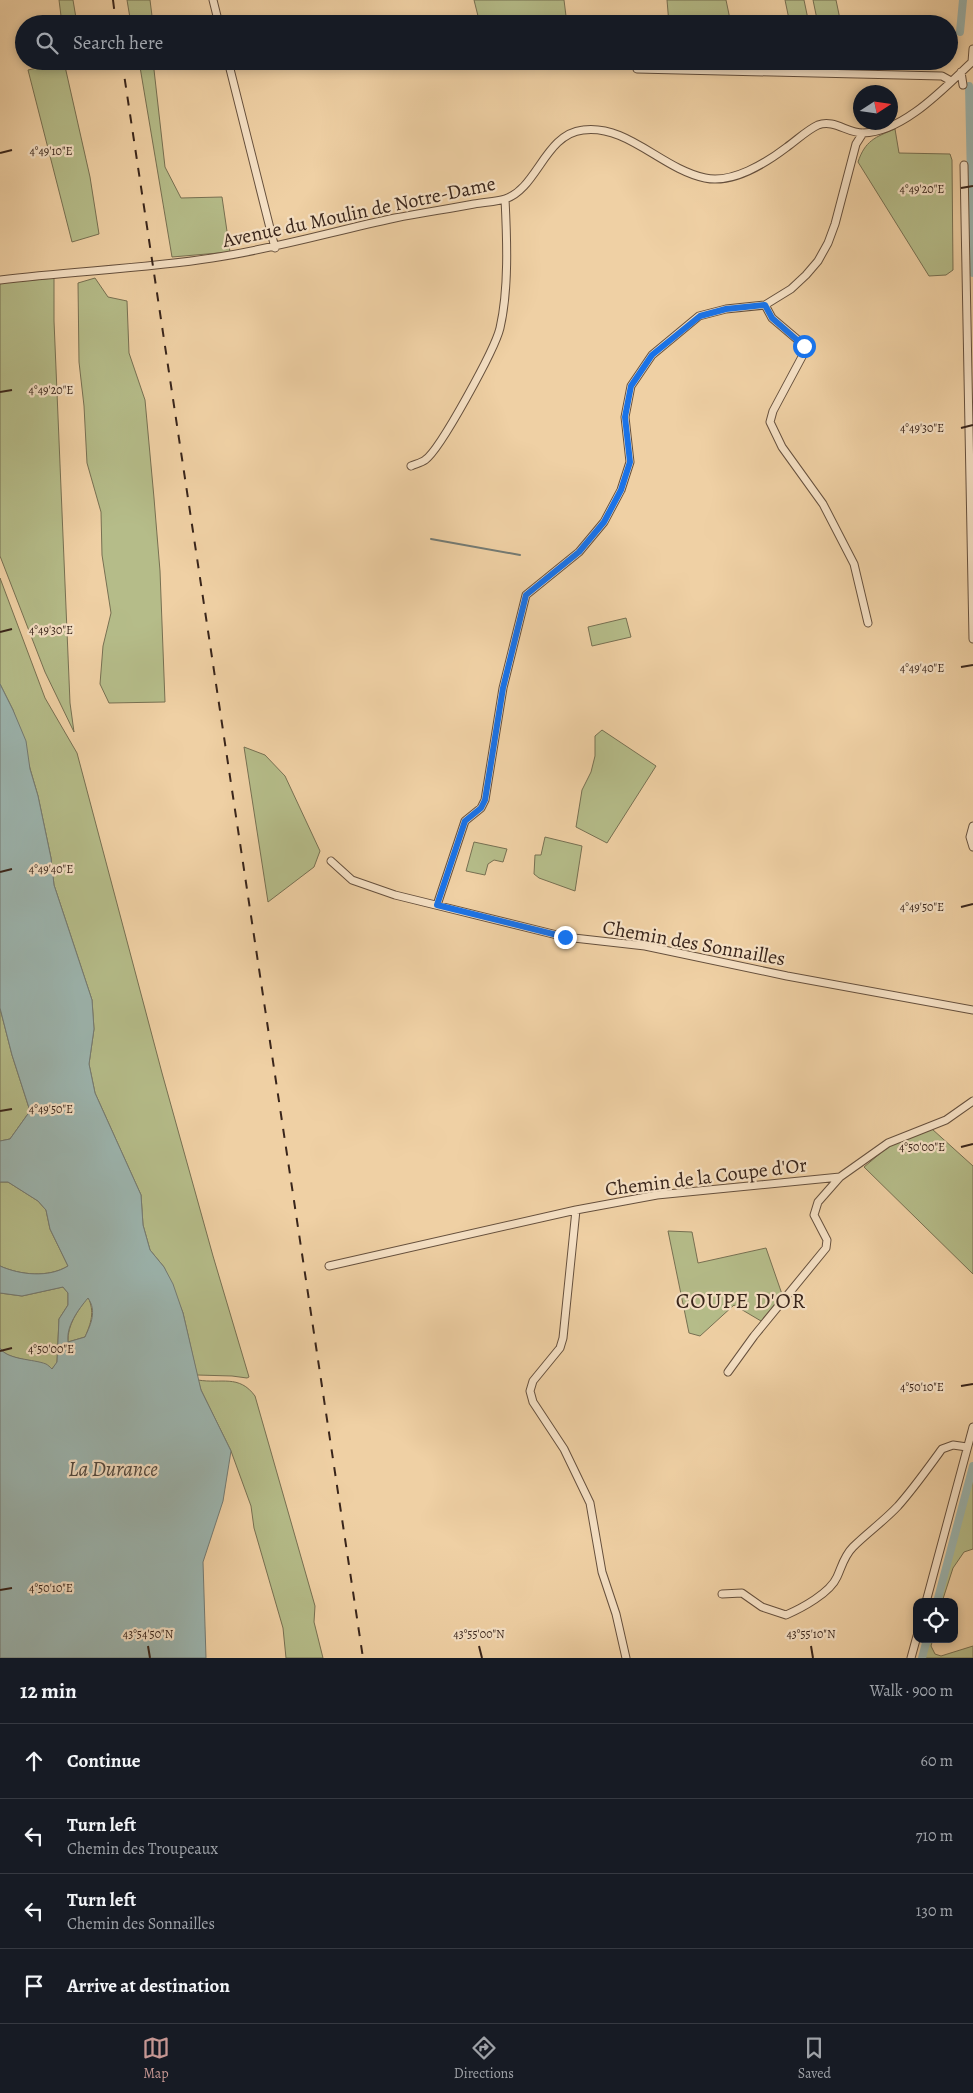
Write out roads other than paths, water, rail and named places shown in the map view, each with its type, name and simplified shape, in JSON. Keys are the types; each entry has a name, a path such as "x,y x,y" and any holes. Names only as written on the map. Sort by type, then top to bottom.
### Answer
{"street":[{"path":"213,0 217,15"},
{"path":"437,905 465,821 481,808 485,800 503,688 526,595 579,552 604,522 624,484 630,462 625,417 631,386 652,355 700,316 726,309 765,305 790,289 818,261 836,224 856,144 863,133 906,119 952,81 972,61 973,49"},
{"path":"230,70 275,248"},
{"path":"681,70 942,76 952,81"},
{"path":"961,72 963,86"},
{"name":"Avenue du Moulin de Notre-Dame","path":"0,280 211,259 275,248 380,221 506,199 519,190 562,138 583,130 597,129 622,136 674,168 707,179 744,174 780,153 815,126 828,122 863,133"},
{"path":"964,165 973,639"},
{"path":"411,466 425,460 438,446 481,371 500,330 505,287 506,199"},
{"path":"765,305 772,318 804,346 804,353 773,411 770,422 782,447 823,504 854,564 868,623"},
{"path":"973,826 970,837 973,847"},
{"name":"Chemin des Sonnailles","path":"331,861 352,880 361,884 395,895 565,937 645,946 787,976 973,1010"},
{"name":"Chemin de la Coupe d'Or","path":"728,1372 754,1336 826,1248 827,1240 814,1215 818,1202 840,1177 888,1143 946,1120 973,1101"},
{"name":"Chemin de la Coupe d'Or","path":"329,1266 576,1210 657,1195 840,1177"},
{"path":"576,1210 563,1338 560,1348 533,1380 530,1391 533,1402 564,1448 590,1503 602,1572 616,1614 626,1658"},
{"path":"927,1598 973,1427"},
{"path":"722,1594 742,1593 762,1607 786,1616 804,1607 832,1584 837,1578 842,1560 852,1548 878,1526 898,1505 942,1449 953,1445 968,1447"},
{"path":"911,1658 915,1643"}],"water":[{"name":"La Durance","path":"0,684 26,741 30,769 38,796 51,858 54,885 92,1000 94,1029 89,1064 95,1093 141,1195 143,1225 150,1250 164,1267 173,1284 183,1313 201,1390 231,1451 223,1501 203,1562 206,1658 0,1658 0,1348 8,1355 41,1362 52,1369 57,1362 59,1319 68,1305 68,1293 63,1287 22,1296 0,1293 0,1266 25,1273 43,1274 68,1266 50,1229 46,1210 38,1201 8,1182 0,1182 0,1141 10,1139 30,1111 12,1055 0,1008","holes":["88,1298 93,1313 85,1337 68,1342 69,1330 74,1318"]}],"waterway":[{"path":"960,32 963,0"},
{"path":"969,86 973,273"},
{"path":"431,539 520,555"},
{"path":"938,1598 973,1466"},
{"path":"922,1658 926,1643"}],"railway":[{"path":"113,0 115,15"},
{"path":"123,70 363,1658"}],"district":[{"name":"COUPE D'OR","path":"741,1301"}]}
